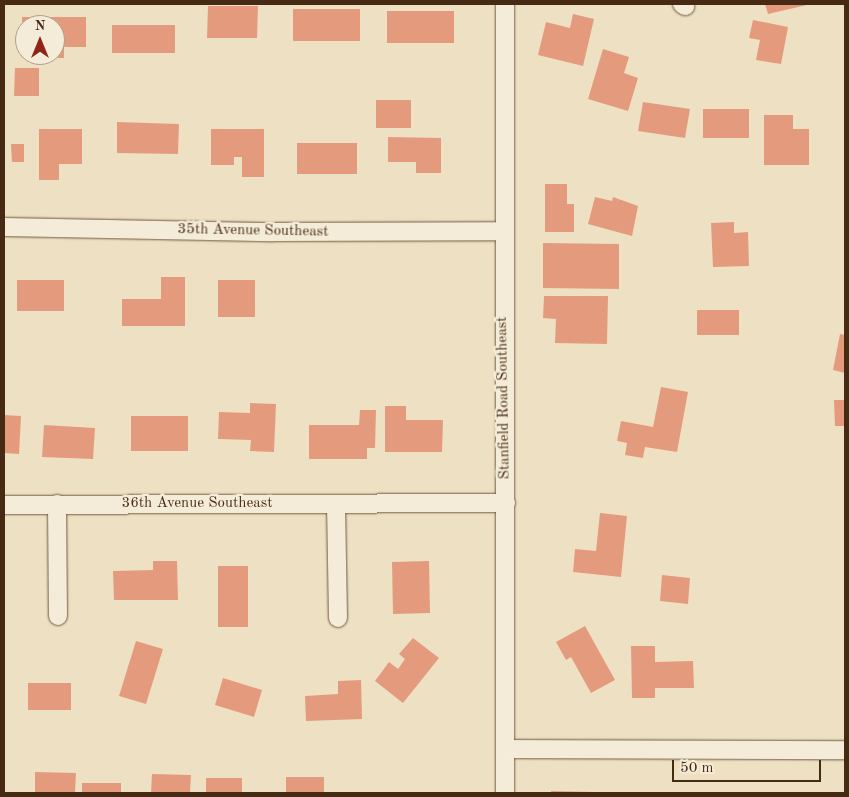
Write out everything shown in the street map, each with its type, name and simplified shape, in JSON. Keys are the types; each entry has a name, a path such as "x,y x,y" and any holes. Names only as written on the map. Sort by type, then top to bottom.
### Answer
{"street":[{"name":"Stanfield Road Southeast","path":"505,4 503,231 506,503 505,793"},
{"name":"35th Avenue Southeast","path":"4,227 274,232 503,231"},
{"name":"36th Avenue Southeast","path":"4,505 506,503"},
{"path":"57,504 58,616"},
{"path":"336,504 338,618"},
{"path":"505,750 845,750"}],"building":[{"path":"765,4 807,4 807,5 768,14"},
{"path":"208,6 258,6 257,38 207,38"},
{"path":"293,9 360,9 360,41 293,41"},
{"path":"387,11 454,11 454,43 387,43"},
{"path":"573,14 594,19 583,66 538,55 546,22 570,28"},
{"path":"65,17 86,17 86,47 65,47"},
{"path":"753,20 788,27 781,64 756,60 760,40 749,38"},
{"path":"112,25 175,25 175,53 112,53"},
{"path":"603,49 629,57 624,73 638,78 628,111 588,99"},
{"path":"15,68 39,68 39,96 14,96"},
{"path":"376,100 411,100 411,128 376,128"},
{"path":"643,102 690,109 685,138 638,131"},
{"path":"703,109 749,109 749,138 703,138"},
{"path":"764,115 793,115 793,129 809,129 809,165 764,165"},
{"path":"117,122 179,124 178,154 117,153"},
{"path":"39,129 82,129 82,164 59,164 59,180 39,180"},
{"path":"211,129 264,129 264,177 242,177 242,157 234,157 234,165 211,165"},
{"path":"388,137 441,138 441,173 416,173 416,162 388,162"},
{"path":"297,143 357,143 357,174 297,174"},
{"path":"11,144 24,144 24,162 12,162"},
{"path":"545,184 567,184 567,204 574,204 574,232 545,232"},
{"path":"595,197 612,201 613,197 638,206 632,236 588,224"},
{"path":"734,222 734,233 748,232 749,266 713,267 711,223"},
{"path":"543,243 619,244 619,289 543,288"},
{"path":"161,277 185,277 185,326 122,326 122,299 161,299"},
{"path":"17,280 64,280 64,311 17,311"},
{"path":"218,280 255,280 255,317 218,317"},
{"path":"544,296 608,296 607,344 555,343 556,319 543,318"},
{"path":"697,310 739,310 739,335 697,335"},
{"path":"840,334 845,335 845,373 833,370"},
{"path":"661,387 688,392 677,452 645,447 643,458 625,455 627,443 617,441 621,421 653,427"},
{"path":"834,400 845,400 845,426 835,426"},
{"path":"250,403 276,404 274,452 250,451 251,440 218,439 219,412 250,413"},
{"path":"385,406 406,406 406,420 443,420 442,452 385,452"},
{"path":"360,410 376,410 375,448 367,448 367,459 309,459 309,425 359,425"},
{"path":"4,415 21,416 19,454 4,453"},
{"path":"131,416 188,416 188,451 131,451"},
{"path":"44,425 95,428 93,459 42,457"},
{"path":"600,513 627,516 621,577 573,572 575,549 596,551"},
{"path":"153,561 177,561 178,600 114,600 113,571 153,570"},
{"path":"429,561 430,613 393,614 392,562"},
{"path":"218,566 248,566 248,627 218,627"},
{"path":"662,575 690,578 688,604 660,601"},
{"path":"585,626 615,680 591,693 571,657 566,660 556,642"},
{"path":"413,638 439,658 403,703 375,681 389,662 398,669 405,659 399,654"},
{"path":"136,641 163,649 146,704 119,696"},
{"path":"631,646 655,646 655,662 693,661 694,688 655,688 655,698 632,698"},
{"path":"223,678 262,690 254,717 215,705"},
{"path":"361,680 362,719 306,721 305,696 338,694 338,681"},
{"path":"28,683 71,683 71,710 28,710"},
{"path":"35,772 76,773 75,793 35,793"},
{"path":"152,774 191,775 190,793 151,793"},
{"path":"286,777 324,777 324,793 286,793"},
{"path":"206,778 242,778 242,793 206,793"},
{"path":"82,783 121,783 121,793 82,793"},
{"path":"551,791 597,792 597,793 551,793"}]}
